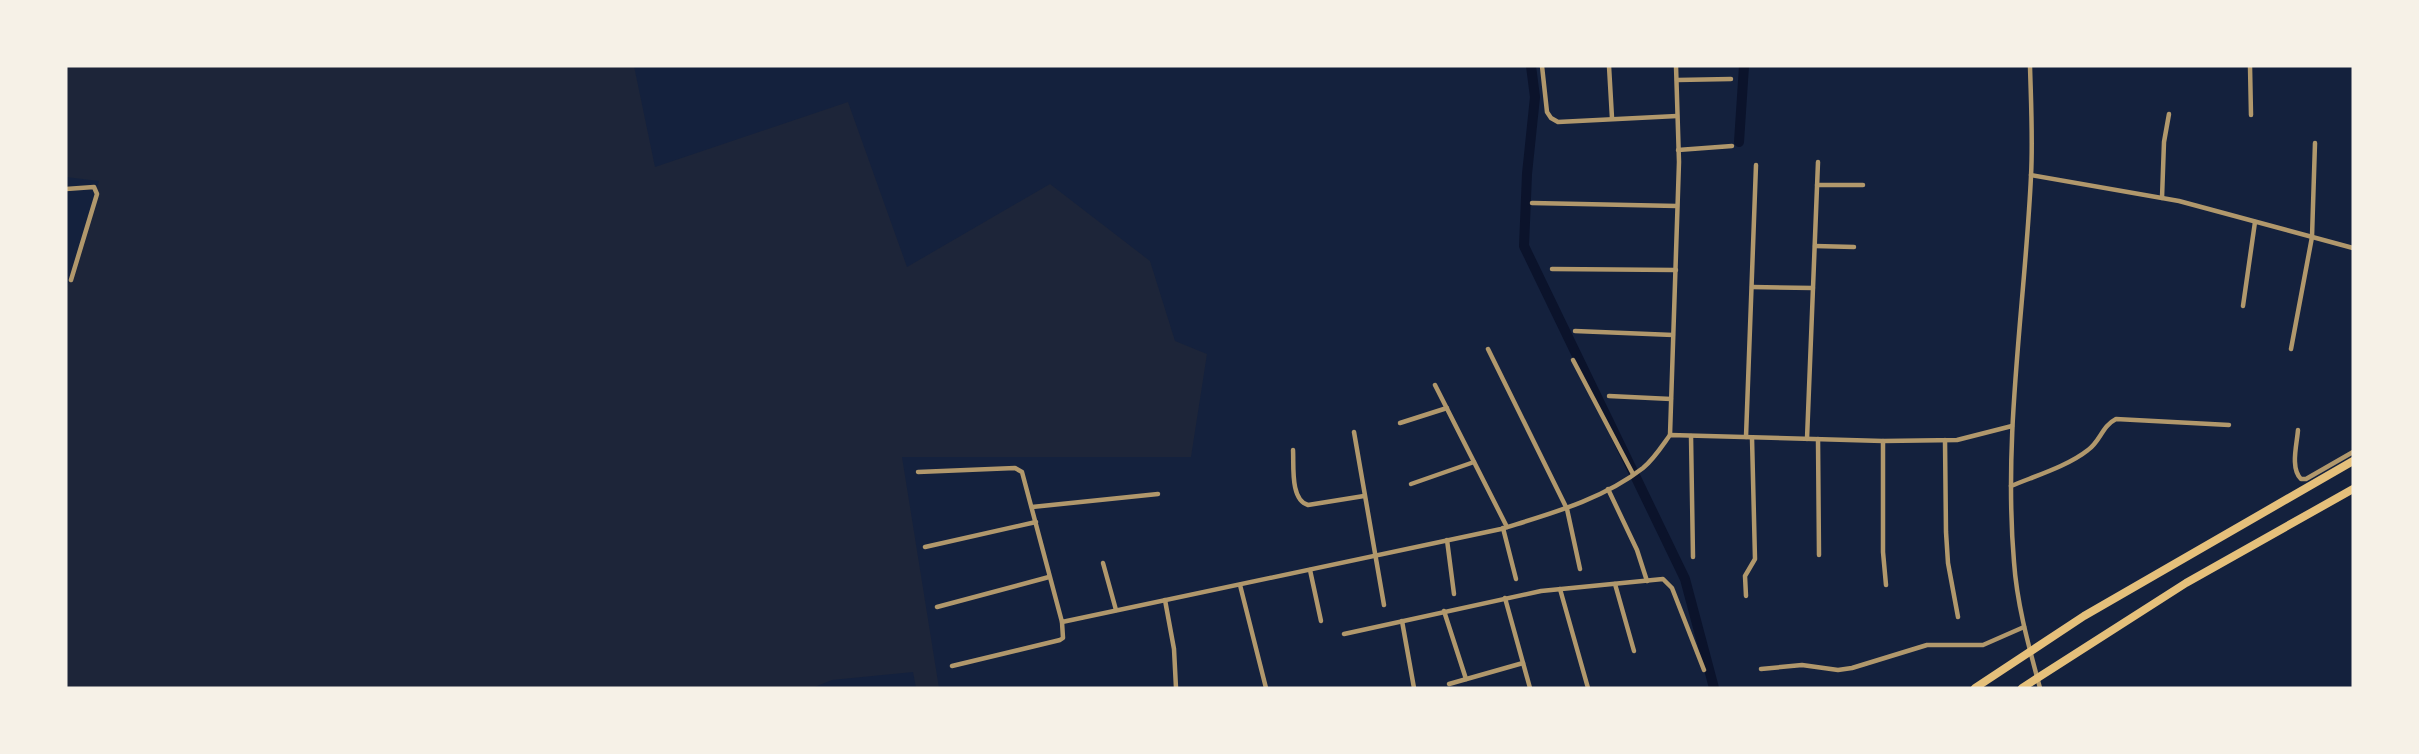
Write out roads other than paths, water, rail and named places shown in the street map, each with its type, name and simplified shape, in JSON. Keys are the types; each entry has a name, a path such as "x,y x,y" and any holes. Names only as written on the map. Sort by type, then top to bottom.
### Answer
{"highway":[{"path":"1975,688 2084,616 2353,461"},
{"path":"2022,688 2186,583 2353,489"}],"street":[{"path":"1542,66 1547,112 1554,121 1677,116"},
{"path":"1609,66 1612,118"},
{"path":"1063,622 1505,528 1567,509 1608,489 1651,460 1670,435 1678,150 1676,66"},
{"path":"2030,66 2031,175 2012,426 2011,486 2014,563 2024,627 2040,688"},
{"path":"2250,66 2250,115"},
{"path":"1677,80 1731,79"},
{"path":"2162,198 2164,142 2169,114"},
{"path":"2290,350 2312,237 2315,143"},
{"path":"1678,150 1732,146"},
{"path":"1807,439 1818,162"},
{"path":"1746,437 1756,165"},
{"path":"2031,175 2162,198 2353,248"},
{"path":"1817,185 1862,185"},
{"path":"66,189 94,187 97,194 71,280"},
{"path":"1532,203 1677,206"},
{"path":"2243,306 2255,222"},
{"path":"1815,246 1854,247"},
{"path":"1552,269 1676,270"},
{"path":"1752,287 1813,288"},
{"path":"1575,331 1673,335"},
{"path":"1488,349 1567,509 1580,569"},
{"path":"1573,360 1634,473"},
{"path":"1435,385 1505,528 1516,579"},
{"path":"1609,396 1671,399"},
{"path":"1400,423 1446,408"},
{"path":"2011,486 2083,454 2096,445 2108,424 2116,419 2229,426"},
{"path":"1670,435 1883,441 1957,440 2012,426"},
{"path":"2298,430 2295,462 2296,472 2301,479 2306,479 2353,452"},
{"path":"1354,432 1384,605"},
{"path":"1690,436 1694,557"},
{"path":"1746,596 1745,576 1756,559 1752,438"},
{"path":"1818,439 1819,555"},
{"path":"1945,440 1948,563 1958,617"},
{"path":"1883,441 1883,552 1886,585"},
{"path":"1293,450 1297,496 1303,504 1308,505 1364,496"},
{"path":"1411,484 1474,462"},
{"path":"918,472 1018,468 1022,472 1049,577 1063,622 1063,638 1060,640 952,666"},
{"path":"1608,489 1637,550 1647,581"},
{"path":"1032,507 1158,494"},
{"path":"925,548 1036,522"},
{"path":"1447,540 1454,594"},
{"path":"1103,563 1116,610"},
{"path":"1310,570 1321,621"},
{"path":"937,607 1049,577"},
{"path":"1344,634 1505,598 1560,589 1663,579 1670,584 1704,670"},
{"path":"1616,584 1634,651"},
{"path":"1240,585 1266,688"},
{"path":"1560,589 1588,688"},
{"path":"1505,598 1530,688"},
{"path":"1165,600 1174,648 1176,688"},
{"path":"1444,611 1466,679"},
{"path":"1402,621 1414,688"},
{"path":"1761,669 1802,665 1838,670 1852,668 1927,645 1983,645 2024,627"},
{"path":"1448,684 1523,663"}],"waterway":[{"path":"1531,66 1535,97 1527,174 1524,246 1685,579 1714,688"},
{"path":"1739,142 1744,66"}]}
